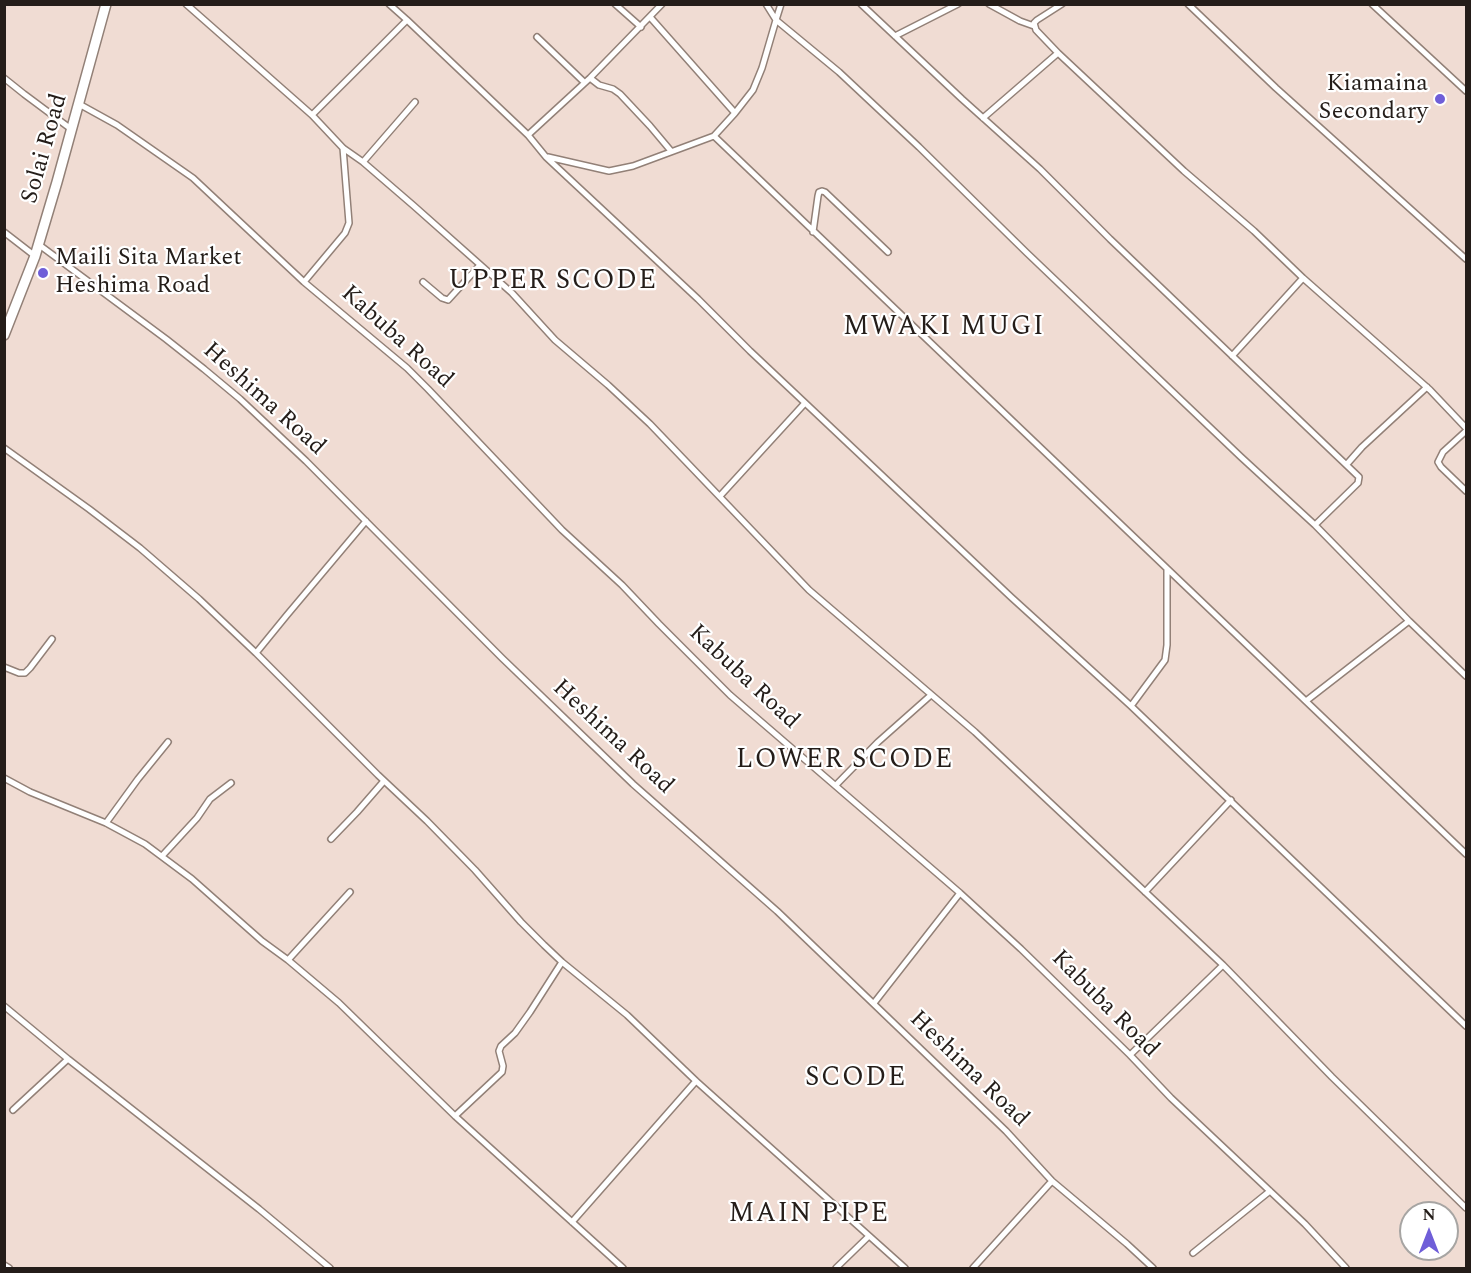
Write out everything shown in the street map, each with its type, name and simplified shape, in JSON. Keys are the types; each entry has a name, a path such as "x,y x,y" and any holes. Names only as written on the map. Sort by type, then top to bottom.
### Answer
{"highway":[{"name":"Solai Road","path":"4,335 35,256 105,5"}],"street":[{"path":"186,4 312,115 343,148 363,162 512,293 555,340 650,424 809,590 975,732 1223,965 1332,1077 1467,1208"},
{"path":"389,4 528,135 546,157 698,299 750,351 1011,597 1131,706 1467,1026"},
{"path":"615,4 640,27"},
{"path":"528,135 590,78 662,4"},
{"path":"766,4 776,20 839,72 871,102 1241,457 1315,525 1409,621 1467,676"},
{"path":"546,157 609,171 633,166 714,136 753,90 781,4"},
{"path":"861,4 1040,170 1359,477 1358,483 1315,525"},
{"path":"895,36 958,4"},
{"path":"989,4 1034,26 1058,53 1185,171 1427,387 1467,429 1443,452 1438,462 1467,491"},
{"path":"1034,26 1037,20 1062,4"},
{"path":"1188,4 1276,88 1467,259"},
{"path":"1372,4 1467,92"},
{"path":"650,17 735,113"},
{"path":"312,115 407,20"},
{"path":"537,36 584,82"},
{"path":"983,118 1058,53"},
{"path":"4,78 71,129"},
{"path":"590,78 599,85 613,89 620,94 671,152"},
{"path":"363,162 416,102"},
{"name":"Kabuba Road","path":"79,104 117,125 193,178 304,282 407,368 562,530 622,585 730,695 960,893 1021,949 1171,1098 1305,1224 1346,1269"},
{"path":"714,136 1467,854"},
{"name":"Kabuba Road","path":"304,282 345,233 349,223 343,148"},
{"path":"813,232 818,196 822,191 888,252"},
{"path":"4,232 35,256"},
{"name":"Heshima Road","path":"38,244 204,369 240,399 306,461 502,658 625,776 777,911 1006,1131 1052,1181 1153,1269"},
{"path":"423,282 444,300 448,300 480,265"},
{"path":"1232,356 1303,278"},
{"path":"1347,464 1362,447 1427,387"},
{"path":"720,496 805,403"},
{"path":"4,448 140,548 199,598 308,707 427,820 521,922 562,962 627,1015 696,1081 905,1269"},
{"path":"256,653 366,520"},
{"path":"1131,706 1165,660 1167,569"},
{"path":"1306,700 1409,621"},
{"path":"4,667 25,673 52,639"},
{"path":"836,785 878,741 932,695"},
{"path":"106,823 168,742"},
{"path":"4,778 30,792 106,823 145,844 192,879 262,941 339,1003 455,1116 623,1269"},
{"path":"331,839 384,781"},
{"path":"162,856 197,818 210,799 231,783"},
{"path":"1145,892 1230,800"},
{"path":"288,960 350,892"},
{"path":"874,1003 960,893"},
{"path":"455,1116 501,1072 499,1052 501,1046 515,1033 562,962"},
{"path":"1130,1055 1223,965"},
{"path":"4,1006 259,1209 330,1269"},
{"path":"4,1017 10,1011"},
{"path":"14,1110 68,1059"},
{"path":"572,1222 696,1081"},
{"path":"973,1269 1052,1181"},
{"path":"1193,1253 1270,1191"},
{"path":"836,1269 869,1236"},
{"path":"4,1265 9,1269"}],"place":[{"name":"Kiamaina Secondary","path":"1440,99"},
{"name":"Maili Sita Market Heshima Road","path":"43,273"}],"district":[{"name":"UPPER SCODE","path":"553,283"},
{"name":"MWAKI MUGI","path":"944,329"},
{"name":"LOWER SCODE","path":"845,762"},
{"name":"SCODE","path":"856,1080"},
{"name":"MAIN PIPE","path":"809,1216"}]}
